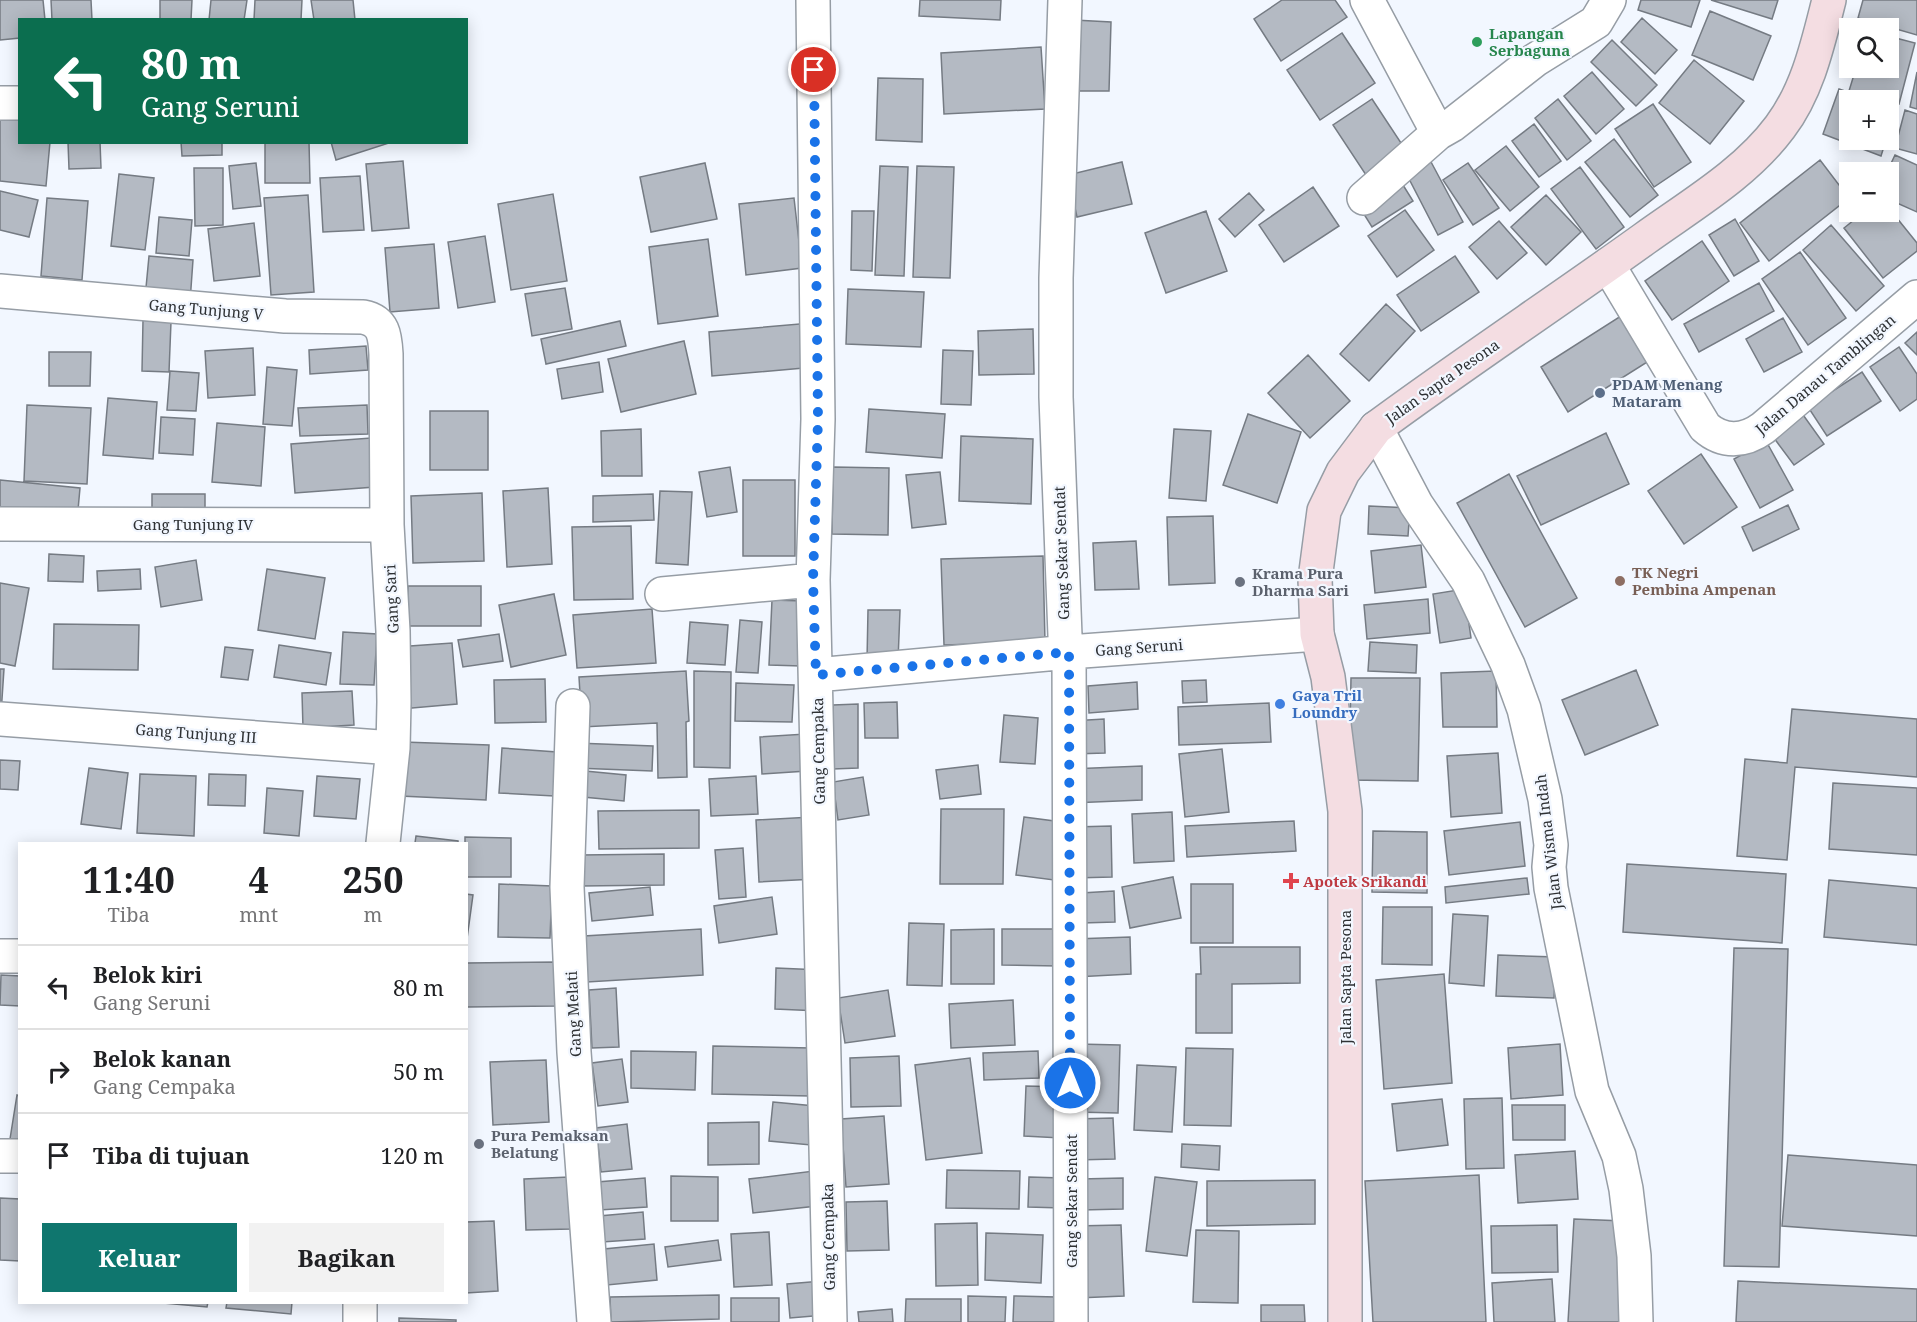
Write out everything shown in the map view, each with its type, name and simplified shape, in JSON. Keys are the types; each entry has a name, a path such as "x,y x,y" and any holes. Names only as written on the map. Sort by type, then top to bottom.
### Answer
{"street":[{"name":"Gang Cempaka","path":"813,0 818,419 813,580 830,1322"},
{"name":"Gang Sekar Sendat","path":"1065,0 1056,278 1056,386 1065,636 1069,652 1071,1322"},
{"path":"1367,0 1438,133"},
{"path":"1364,198 1438,133 1452,125 1536,60 1596,22 1609,0"},
{"name":"Jalan Sapta Pesona","path":"1345,1322 1344,812 1328,676 1317,634 1316,579 1324,511 1343,472 1376,428 1714,190 1742,167 1781,126 1797,99 1814,58 1829,0"},
{"path":"0,103 18,103"},
{"name":"Jalan Danau Tamblingan","path":"1608,265 1705,427 1715,435 1734,440 1746,438 1762,428 1917,297"},
{"name":"Gang Tunjung V","path":"0,291 285,316 371,318 385,334 386,354"},
{"name":"Gang Sari","path":"383,842 393,748 393,631 387,525 386,354"},
{"name":"Jalan Wisma Indah","path":"1376,428 1416,504 1468,581 1508,665 1524,709 1545,799 1551,845 1549,867 1551,888 1584,1057 1592,1091 1619,1156 1626,1189 1633,1234 1636,1322"},
{"name":"Gang Tunjung IV","path":"0,524 387,525"},
{"path":"662,594 813,580"},
{"name":"Gang Seruni","path":"816,675 1069,652 1317,634"},
{"name":"Gang Melati","path":"573,705 567,886 574,1052 594,1322"},
{"name":"Gang Tunjung III","path":"0,718 393,748"},
{"path":"0,956 18,956"},
{"path":"0,1156 18,1156"},
{"path":"360,1304 360,1322"}],"building":[{"path":"0,0 43,0 45,18 18,18 18,38 0,40"},
{"path":"51,0 91,0 92,18 52,18"},
{"path":"160,0 192,0 191,18 160,18"},
{"path":"211,0 247,0 244,18 209,18"},
{"path":"255,0 302,0 301,18 254,18"},
{"path":"311,0 353,0 355,18 314,18"},
{"path":"920,0 1001,0 1000,20 919,16"},
{"path":"1282,0 1335,0 1347,17 1281,61 1254,19"},
{"path":"1641,0 1700,0 1691,27 1638,10"},
{"path":"1711,0 1778,0 1772,19"},
{"path":"1863,0 1917,0 1917,35 1899,30 1899,18 1858,18"},
{"path":"1710,11 1771,36 1753,80 1692,55"},
{"path":"1642,18 1677,50 1655,74 1621,42"},
{"path":"1074,20 1111,22 1109,91 1071,91"},
{"path":"1342,33 1375,83 1320,120 1287,70"},
{"path":"1899,39 1915,43 1899,104 1899,90 1849,90 1853,78 1899,78"},
{"path":"1612,40 1657,85 1636,106 1591,62"},
{"path":"1041,47 1045,109 944,114 941,53"},
{"path":"1694,60 1744,101 1710,144 1659,103"},
{"path":"1592,72 1624,109 1596,134 1564,96"},
{"path":"1917,72 1917,109 1910,107"},
{"path":"878,78 923,79 922,142 876,140"},
{"path":"1839,89 1842,90 1839,90 1839,140 1823,134"},
{"path":"1372,99 1405,149 1366,175 1333,125"},
{"path":"1558,99 1591,141 1567,160 1535,118"},
{"path":"1653,104 1691,162 1654,187 1615,129"},
{"path":"1905,110 1917,114 1917,154 1899,149 1899,133"},
{"path":"0,114 18,116 18,144 50,144 46,186 0,181"},
{"path":"1534,124 1561,161 1539,177 1512,141"},
{"path":"1614,139 1658,195 1630,217 1585,162"},
{"path":"68,144 100,144 101,168 69,169"},
{"path":"181,144 222,144 222,155 182,156"},
{"path":"265,144 309,144 310,183 265,183"},
{"path":"332,144 386,144 336,160"},
{"path":"1506,146 1539,187 1510,211 1475,170"},
{"path":"1865,150 1883,150 1881,156"},
{"path":"1895,155 1917,165 1917,212 1899,204 1899,162 1892,162"},
{"path":"1430,160 1463,222 1438,235 1406,173"},
{"path":"1820,160 1839,185 1839,206 1769,261 1740,223"},
{"path":"403,161 409,228 372,231 366,164"},
{"path":"1122,162 1132,204 1077,217 1068,175"},
{"path":"256,163 261,206 233,209 229,166"},
{"path":"705,163 717,219 651,232 640,177"},
{"path":"1468,163 1499,208 1473,225 1443,180"},
{"path":"880,166 908,167 904,276 875,275"},
{"path":"917,166 954,167 950,278 913,277"},
{"path":"1580,167 1624,227 1596,249 1551,189"},
{"path":"194,168 223,168 223,225 195,226"},
{"path":"119,174 154,178 145,250 111,246"},
{"path":"360,176 364,230 323,232 320,178"},
{"path":"1398,177 1413,201 1372,227 1357,203"},
{"path":"1313,187 1339,226 1284,262 1259,225"},
{"path":"0,191 38,200 29,237 0,230"},
{"path":"1249,193 1264,210 1235,237 1219,219"},
{"path":"553,194 567,281 511,290 498,204"},
{"path":"308,195 314,292 271,295 264,198"},
{"path":"1546,195 1581,232 1546,265 1511,227"},
{"path":"47,198 88,201 82,280 41,276"},
{"path":"794,198 802,268 746,275 739,204"},
{"path":"1405,210 1434,250 1397,277 1368,236"},
{"path":"852,211 874,211 872,271 851,270"},
{"path":"1206,211 1227,271 1166,293 1145,233"},
{"path":"159,217 192,220 189,256 156,253"},
{"path":"1735,219 1759,261 1734,276 1709,235"},
{"path":"1499,221 1527,253 1497,279 1469,247"},
{"path":"1899,221 1917,243 1917,251 1883,278 1844,228 1852,222"},
{"path":"254,223 260,276 214,281 208,229"},
{"path":"1831,225 1884,286 1856,311 1803,250"},
{"path":"485,236 495,302 458,308 448,242"},
{"path":"708,239 718,316 658,324 649,247"},
{"path":"1702,241 1729,281 1672,320 1645,281"},
{"path":"434,244 439,308 390,312 385,248"},
{"path":"1800,252 1846,318 1808,345 1762,279"},
{"path":"149,256 193,260 190,302 145,298"},
{"path":"1455,256 1479,292 1421,331 1397,295"},
{"path":"1759,283 1774,311 1699,352 1684,324"},
{"path":"565,288 572,329 532,336 525,294"},
{"path":"848,289 924,292 921,347 846,344"},
{"path":"1386,304 1415,331 1369,381 1340,354"},
{"path":"1624,314 1652,359 1568,412 1541,367"},
{"path":"1783,318 1802,352 1764,372 1746,339"},
{"path":"143,320 171,322 169,372 142,371"},
{"path":"620,321 626,346 546,364 541,339"},
{"path":"811,323 815,367 712,376 709,332"},
{"path":"1033,329 1034,374 979,375 978,331"},
{"path":"1917,332 1917,355 1905,343"},
{"path":"684,341 696,394 621,412 608,359"},
{"path":"366,346 368,370 310,374 309,350"},
{"path":"1899,347 1917,374 1917,399 1900,411 1870,367"},
{"path":"253,348 255,395 208,398 205,351"},
{"path":"943,350 973,351 971,405 941,404"},
{"path":"49,352 91,352 90,386 49,386"},
{"path":"1308,355 1350,401 1310,438 1268,393"},
{"path":"599,362 603,392 562,399 557,369"},
{"path":"267,367 297,370 292,426 263,424"},
{"path":"170,371 199,373 196,411 167,410"},
{"path":"1862,372 1881,401 1827,436 1808,407"},
{"path":"108,398 157,402 153,459 103,455"},
{"path":"27,405 91,408 87,484 24,481"},
{"path":"367,405 368,434 300,436 298,408"},
{"path":"869,409 945,414 942,458 866,452"},
{"path":"430,411 488,411 488,470 430,470"},
{"path":"1801,412 1824,444 1794,465 1771,434"},
{"path":"1248,414 1301,432 1277,503 1223,485"},
{"path":"161,417 195,419 193,455 159,453"},
{"path":"217,423 265,427 261,486 212,482"},
{"path":"641,429 642,476 602,476 601,431"},
{"path":"1174,429 1211,431 1206,501 1169,498"},
{"path":"1606,433 1629,484 1541,525 1517,476"},
{"path":"961,436 1033,439 1031,504 959,501"},
{"path":"371,438 375,487 295,493 291,444"},
{"path":"1766,441 1793,490 1760,508 1734,459"},
{"path":"1701,454 1737,507 1684,544 1648,491"},
{"path":"730,467 737,512 707,517 699,472"},
{"path":"833,467 889,468 888,535 832,534"},
{"path":"940,472 946,524 912,528 906,475"},
{"path":"1509,474 1577,598 1525,627 1457,503"},
{"path":"0,480 80,488 77,521 0,513"},
{"path":"743,480 795,480 795,556 743,556"},
{"path":"548,488 552,564 507,567 503,491"},
{"path":"660,491 692,492 688,565 656,563"},
{"path":"482,493 484,561 413,563 411,496"},
{"path":"152,494 205,494 205,518 152,518"},
{"path":"653,494 654,520 593,522 593,496"},
{"path":"1788,505 1799,529 1753,551 1742,527"},
{"path":"1369,506 1410,508 1408,536 1368,534"},
{"path":"1213,516 1215,583 1169,585 1167,517"},
{"path":"631,526 633,599 574,600 572,527"},
{"path":"1136,541 1139,589 1095,590 1093,543"},
{"path":"1421,545 1426,587 1375,593 1371,551"},
{"path":"49,554 84,556 83,582 48,581"},
{"path":"1043,556 1045,642 944,645 941,559"},
{"path":"196,560 202,600 161,607 155,567"},
{"path":"140,569 141,589 98,591 97,571"},
{"path":"267,569 325,578 315,639 258,630"},
{"path":"0,583 29,588 15,666 0,663"},
{"path":"408,586 481,586 481,626 407,626"},
{"path":"1464,589 1471,638 1440,643 1433,594"},
{"path":"554,594 566,655 511,667 499,605"},
{"path":"1428,599 1430,633 1367,639 1364,605"},
{"path":"772,600 803,601 801,666 769,665"},
{"path":"652,609 656,663 577,668 573,615"},
{"path":"868,610 900,610 898,661 867,660"},
{"path":"740,620 762,622 758,673 736,672"},
{"path":"690,622 728,625 725,665 687,663"},
{"path":"54,624 139,625 138,670 53,669"},
{"path":"343,632 377,634 374,685 340,684"},
{"path":"499,634 503,661 463,667 458,640"},
{"path":"1370,642 1417,645 1416,673 1368,671"},
{"path":"452,643 457,704 401,709 396,647"},
{"path":"279,645 331,653 326,685 274,677"},
{"path":"225,647 253,650 248,680 221,677"},
{"path":"0,669 4,669 1,714 0,714"},
{"path":"1636,670 1658,725 1585,755 1562,700"},
{"path":"686,671 689,721 686,722 687,777 658,778 657,723 582,727 579,677"},
{"path":"694,671 731,672 730,768 694,767"},
{"path":"1496,671 1497,727 1443,727 1441,673"},
{"path":"1351,678 1420,678 1418,781 1349,780"},
{"path":"545,679 546,722 495,723 494,680"},
{"path":"1206,680 1207,702 1183,703 1182,681"},
{"path":"1137,682 1138,709 1089,713 1088,686"},
{"path":"736,683 794,685 792,722 735,721"},
{"path":"352,691 354,725 303,728 302,693"},
{"path":"897,702 898,738 865,738 864,703"},
{"path":"1269,703 1271,742 1179,745 1178,707"},
{"path":"858,704 858,768 833,769 833,705"},
{"path":"1792,709 1917,719 1917,777 1795,767 1787,860 1737,856 1745,759 1787,763"},
{"path":"1004,715 1038,718 1035,764 1000,762"},
{"path":"1104,719 1105,753 1073,754 1071,721"},
{"path":"806,734 807,771 762,774 760,737"},
{"path":"403,742 489,745 486,800 400,796"},
{"path":"576,743 653,746 652,771 575,768"},
{"path":"502,748 557,752 554,796 499,793"},
{"path":"1222,749 1229,812 1185,817 1179,754"},
{"path":"1498,753 1502,813 1451,817 1447,756"},
{"path":"0,760 20,761 18,790 0,789"},
{"path":"978,765 981,794 940,799 936,770"},
{"path":"1142,766 1142,800 1071,803 1070,769"},
{"path":"89,768 128,773 121,829 81,824"},
{"path":"585,771 626,775 624,801 583,797"},
{"path":"140,774 196,776 194,836 137,833"},
{"path":"209,774 246,775 245,806 208,805"},
{"path":"317,776 360,779 356,819 314,816"},
{"path":"756,776 758,814 711,816 709,779"},
{"path":"863,777 869,815 838,820 833,782"},
{"path":"1833,783 1917,788 1917,855 1829,849"},
{"path":"267,788 303,791 299,836 264,833"},
{"path":"941,809 1004,809 1003,884 940,884"},
{"path":"699,810 699,848 599,849 598,811"},
{"path":"1172,812 1174,861 1134,863 1132,814"},
{"path":"812,817 815,879 759,882 756,820"},
{"path":"1024,817 1062,822 1054,880 1016,875"},
{"path":"1294,821 1296,851 1187,857 1185,826"},
{"path":"1520,822 1525,866 1449,875 1444,831"},
{"path":"1111,826 1112,877 1073,878 1073,827"},
{"path":"1373,831 1427,832 1427,893 1372,892"},
{"path":"416,836 458,841 458,842 415,842"},
{"path":"465,837 511,838 511,877 468,877 468,842 465,842"},
{"path":"743,848 746,897 719,899 715,850"},
{"path":"664,854 664,885 581,886 580,855"},
{"path":"1627,864 1786,874 1782,943 1623,932"},
{"path":"1173,877 1181,918 1130,928 1122,887"},
{"path":"1527,878 1529,894 1446,903 1445,887"},
{"path":"1829,880 1917,888 1917,945 1824,937"},
{"path":"499,884 552,886 550,938 498,937"},
{"path":"1191,884 1233,884 1233,943 1191,943"},
{"path":"650,887 653,915 592,921 589,893"},
{"path":"1114,891 1115,922 1082,923 1081,893"},
{"path":"468,894 473,895 468,931"},
{"path":"772,897 777,934 719,943 714,906"},
{"path":"1383,907 1432,907 1432,965 1382,964"},
{"path":"1453,914 1488,916 1484,986 1449,983"},
{"path":"909,923 944,924 942,986 907,985"},
{"path":"701,929 703,975 587,982 584,936"},
{"path":"994,929 994,984 951,984 951,930"},
{"path":"1002,929 1059,929 1058,966 1002,965"},
{"path":"1130,937 1131,974 1075,977 1074,939"},
{"path":"1200,947 1300,947 1300,983 1232,984 1232,1033 1196,1033 1196,974 1201,974"},
{"path":"1734,948 1788,949 1779,1267 1724,1266"},
{"path":"1498,955 1556,957 1554,998 1496,996"},
{"path":"557,962 557,1006 468,1007 468,963"},
{"path":"776,968 821,970 820,1011 775,1009"},
{"path":"1444,974 1452,1083 1384,1089 1376,980"},
{"path":"1,975 18,976 18,1006 0,1005"},
{"path":"616,988 619,1047 592,1048 589,990"},
{"path":"888,990 895,1036 845,1043 838,998"},
{"path":"1013,1000 1015,1045 951,1048 949,1004"},
{"path":"1077,1044 1120,1045 1118,1113 1075,1112"},
{"path":"1560,1044 1563,1095 1511,1099 1508,1048"},
{"path":"713,1046 811,1048 810,1096 712,1094"},
{"path":"1186,1048 1233,1049 1231,1126 1184,1125"},
{"path":"631,1051 696,1052 695,1090 631,1088"},
{"path":"1038,1051 1039,1078 984,1080 983,1053"},
{"path":"899,1056 901,1106 851,1107 850,1058"},
{"path":"970,1058 982,1153 926,1160 915,1065"},
{"path":"622,1059 628,1102 598,1106 592,1063"},
{"path":"546,1060 549,1122 493,1125 490,1062"},
{"path":"1137,1065 1176,1067 1172,1132 1134,1130"},
{"path":"1026,1086 1063,1087 1061,1138 1024,1136"},
{"path":"17,1095 18,1140 10,1139"},
{"path":"1502,1098 1504,1168 1466,1169 1464,1099"},
{"path":"1442,1099 1448,1145 1397,1151 1392,1104"},
{"path":"773,1102 815,1106 811,1145 769,1141"},
{"path":"1512,1105 1565,1105 1565,1140 1513,1140"},
{"path":"884,1116 889,1184 846,1187 841,1119"},
{"path":"1113,1118 1115,1159 1076,1160 1075,1119"},
{"path":"759,1122 759,1164 708,1165 708,1123"},
{"path":"627,1124 632,1169 601,1172 596,1128"},
{"path":"1182,1144 1220,1146 1219,1170 1181,1167"},
{"path":"1575,1151 1578,1199 1518,1203 1515,1155"},
{"path":"1788,1155 1917,1165 1917,1236 1782,1226"},
{"path":"947,1170 1020,1171 1019,1209 946,1208"},
{"path":"814,1171 817,1206 753,1213 749,1179"},
{"path":"1479,1175 1486,1322 1373,1322 1365,1181"},
{"path":"671,1176 718,1177 718,1221 671,1221"},
{"path":"569,1177 571,1229 526,1230 524,1179"},
{"path":"1029,1177 1063,1178 1062,1208 1028,1207"},
{"path":"1155,1177 1197,1182 1187,1256 1146,1251"},
{"path":"645,1178 647,1207 599,1210 597,1182"},
{"path":"1123,1178 1123,1209 1081,1210 1080,1179"},
{"path":"1315,1180 1315,1224 1207,1226 1207,1181"},
{"path":"0,1198 18,1199 18,1261 0,1260"},
{"path":"887,1201 889,1250 847,1251 846,1202"},
{"path":"643,1212 645,1239 602,1242 599,1216"},
{"path":"1574,1219 1624,1221 1619,1322 1568,1322"},
{"path":"494,1221 498,1291 468,1293 468,1222"},
{"path":"977,1223 978,1285 936,1286 935,1224"},
{"path":"1121,1225 1124,1296 1077,1298 1074,1226"},
{"path":"1557,1225 1558,1272 1492,1273 1491,1226"},
{"path":"1196,1230 1239,1231 1238,1303 1193,1302"},
{"path":"769,1232 772,1285 734,1287 731,1234"},
{"path":"986,1233 1043,1235 1041,1283 985,1280"},
{"path":"718,1240 721,1260 668,1267 665,1247"},
{"path":"654,1244 657,1280 607,1285 604,1249"},
{"path":"1552,1279 1555,1322 1494,1322 1492,1283"},
{"path":"822,1281 825,1315 790,1318 787,1284"},
{"path":"1738,1281 1917,1289 1917,1322 1736,1322"},
{"path":"719,1295 719,1319 611,1322 610,1297"},
{"path":"968,1296 1006,1297 1005,1322 968,1322"},
{"path":"1014,1296 1056,1297 1056,1322 1013,1322"},
{"path":"731,1298 779,1298 779,1322 731,1322"},
{"path":"906,1299 961,1299 961,1322 905,1322"},
{"path":"174,1304 208,1304 207,1307"},
{"path":"227,1304 292,1304 291,1314 226,1308"},
{"path":"1261,1305 1304,1305 1305,1322 1261,1322"},
{"path":"892,1309 893,1322 859,1322 858,1312"},
{"path":"399,1318 456,1320 456,1322 399,1322"}],"place":[{"name":"Lapangan Serbaguna","path":"1477,42"},
{"name":"PDAM Menang Mataram","path":"1600,393"},
{"name":"TK Negri Pembina Ampenan","path":"1620,581"},
{"name":"Krama Pura Dharma Sari","path":"1240,582"},
{"name":"Gaya Tril Loundry","path":"1280,704"},
{"name":"Apotek Srikandi","path":"1291,881"},
{"name":"Pura Pemaksan Belatung","path":"479,1144"}],"route":[{"path":"814,70 818,419 813,580 816,675 1069,652 1070,1083"}]}
